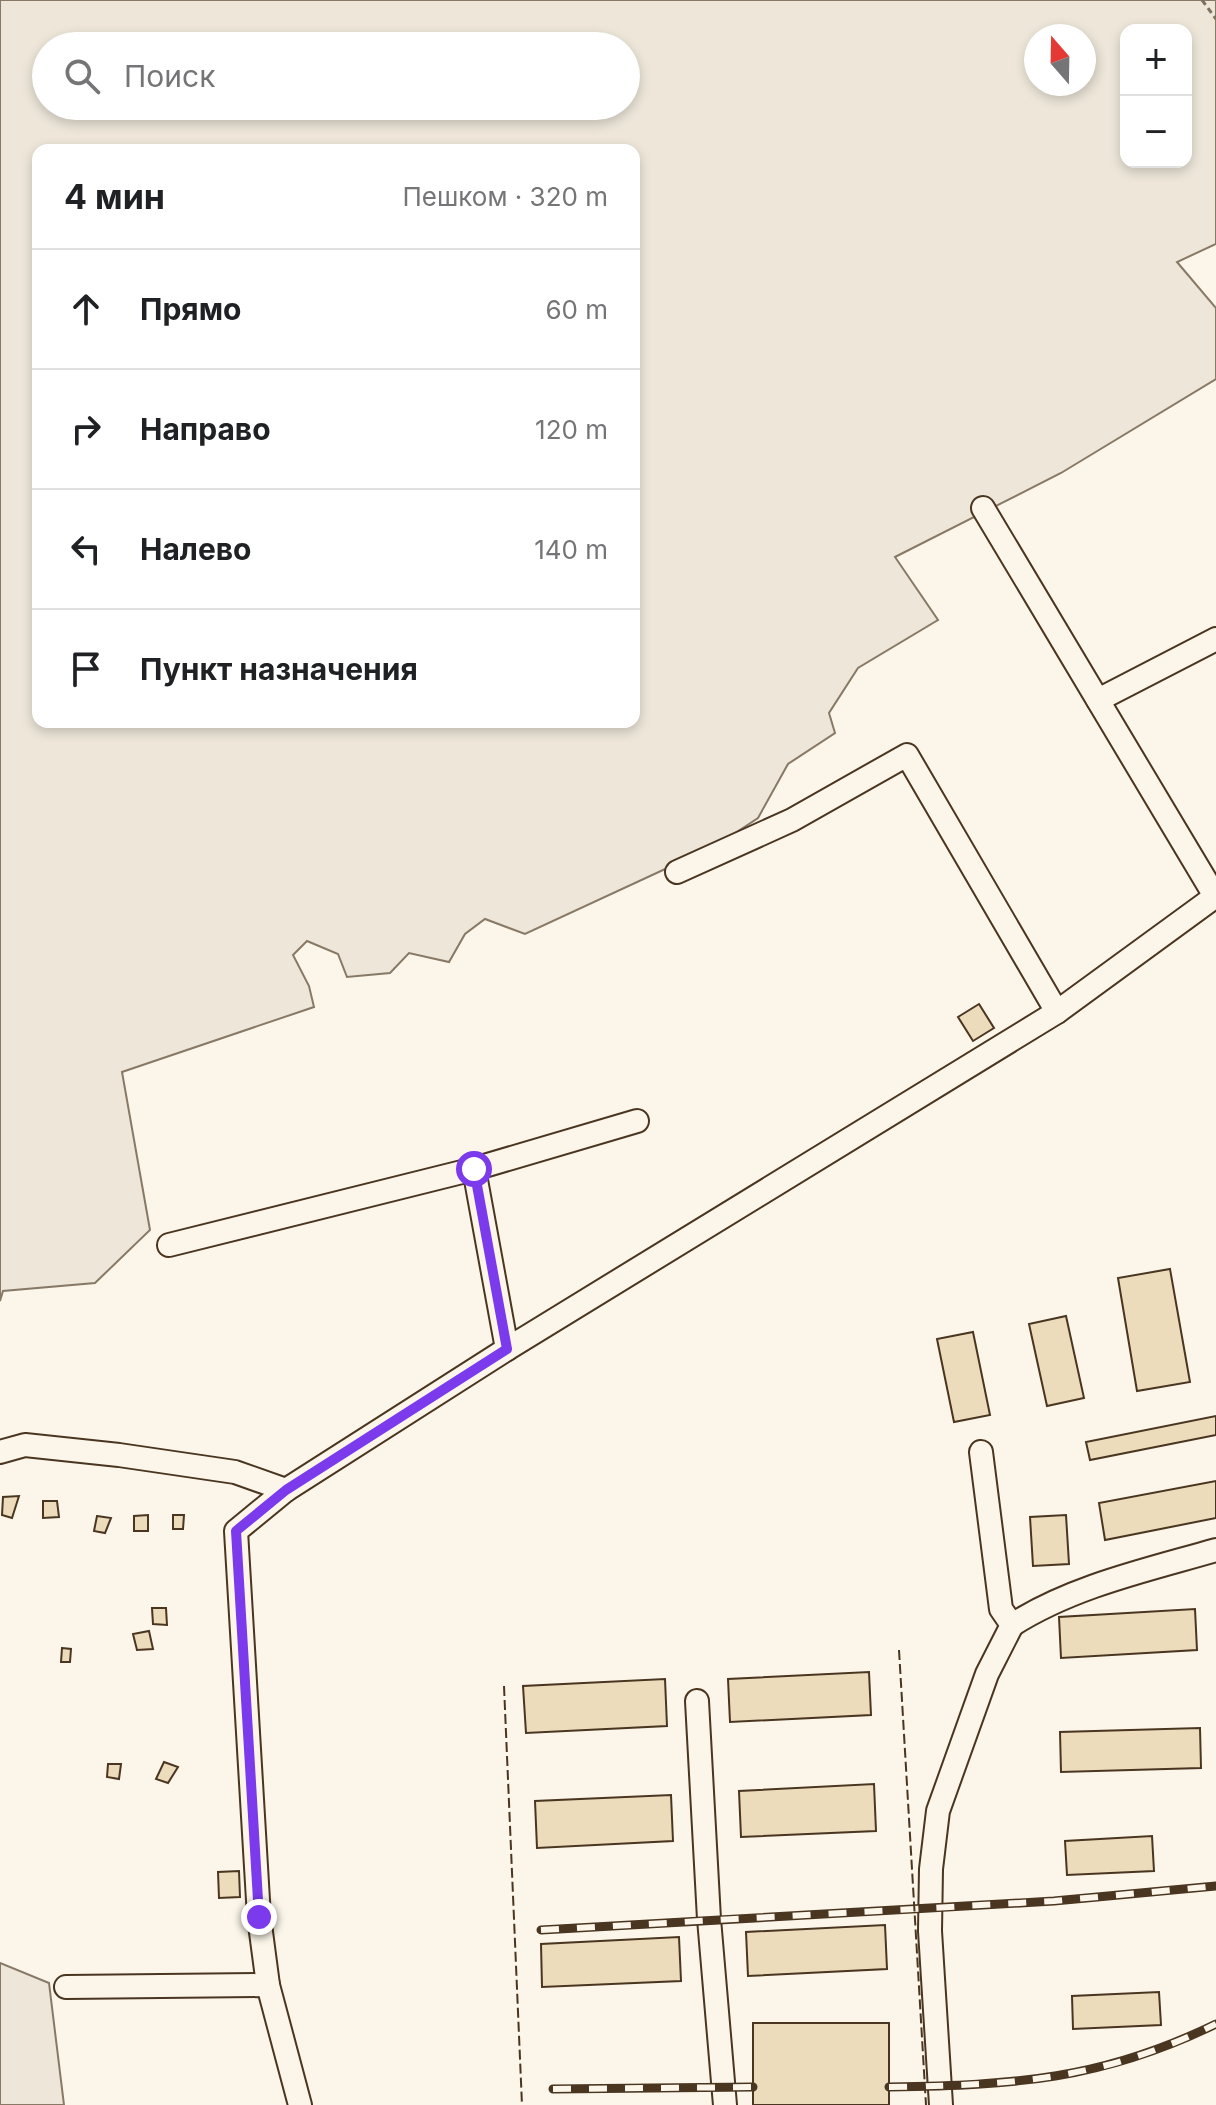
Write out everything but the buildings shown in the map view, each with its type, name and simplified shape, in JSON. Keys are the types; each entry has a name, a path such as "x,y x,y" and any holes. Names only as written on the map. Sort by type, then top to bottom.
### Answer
{"street":[{"path":"300,2105 268,1985 256,1874 236,1531 286,1490 507,1349 1057,1012 1216,896 983,508"},
{"path":"1098,700 1216,639"},
{"path":"677,872 792,820 907,755 1057,1012"},
{"path":"169,1245 474,1169 637,1121"},
{"path":"474,1169 507,1349"},
{"path":"0,1452 25,1445 119,1455 235,1472 286,1490"},
{"path":"981,1452 1001,1609 1012,1625"},
{"path":"941,2105 930,1931 931,1869 938,1811 987,1674 1012,1625 1040,1607 1216,1550"},
{"path":"697,1701 709,1919 725,2105"},
{"path":"66,1987 268,1985"}],"path":[{"path":"1202,0 1216,19"}],"shaded area":[{"path":"0,0 1216,0 1216,244 1177,262 1216,308 1216,379 1061,473 895,557 938,620 858,668 829,713 835,733 788,764 758,818 717,845 525,934 485,919 465,934 449,962 409,953 390,973 347,977 338,954 307,941 293,955 309,986 314,1007 122,1072 150,1230 95,1283 3,1291 0,1301"},
{"path":"0,1963 49,1983 64,2105 0,2105"}],"railway":[{"path":"541,1930 1054,1901 1216,1886"},
{"path":"889,2087 977,2084 1057,2076 1134,2057 1216,2024"},
{"path":"553,2089 753,2087"}],"fence":[{"path":"899,1650 926,2105"},
{"path":"504,1686 522,2105"}],"route":[{"path":"259,1917 236,1531 286,1490 507,1349 474,1169"}]}
